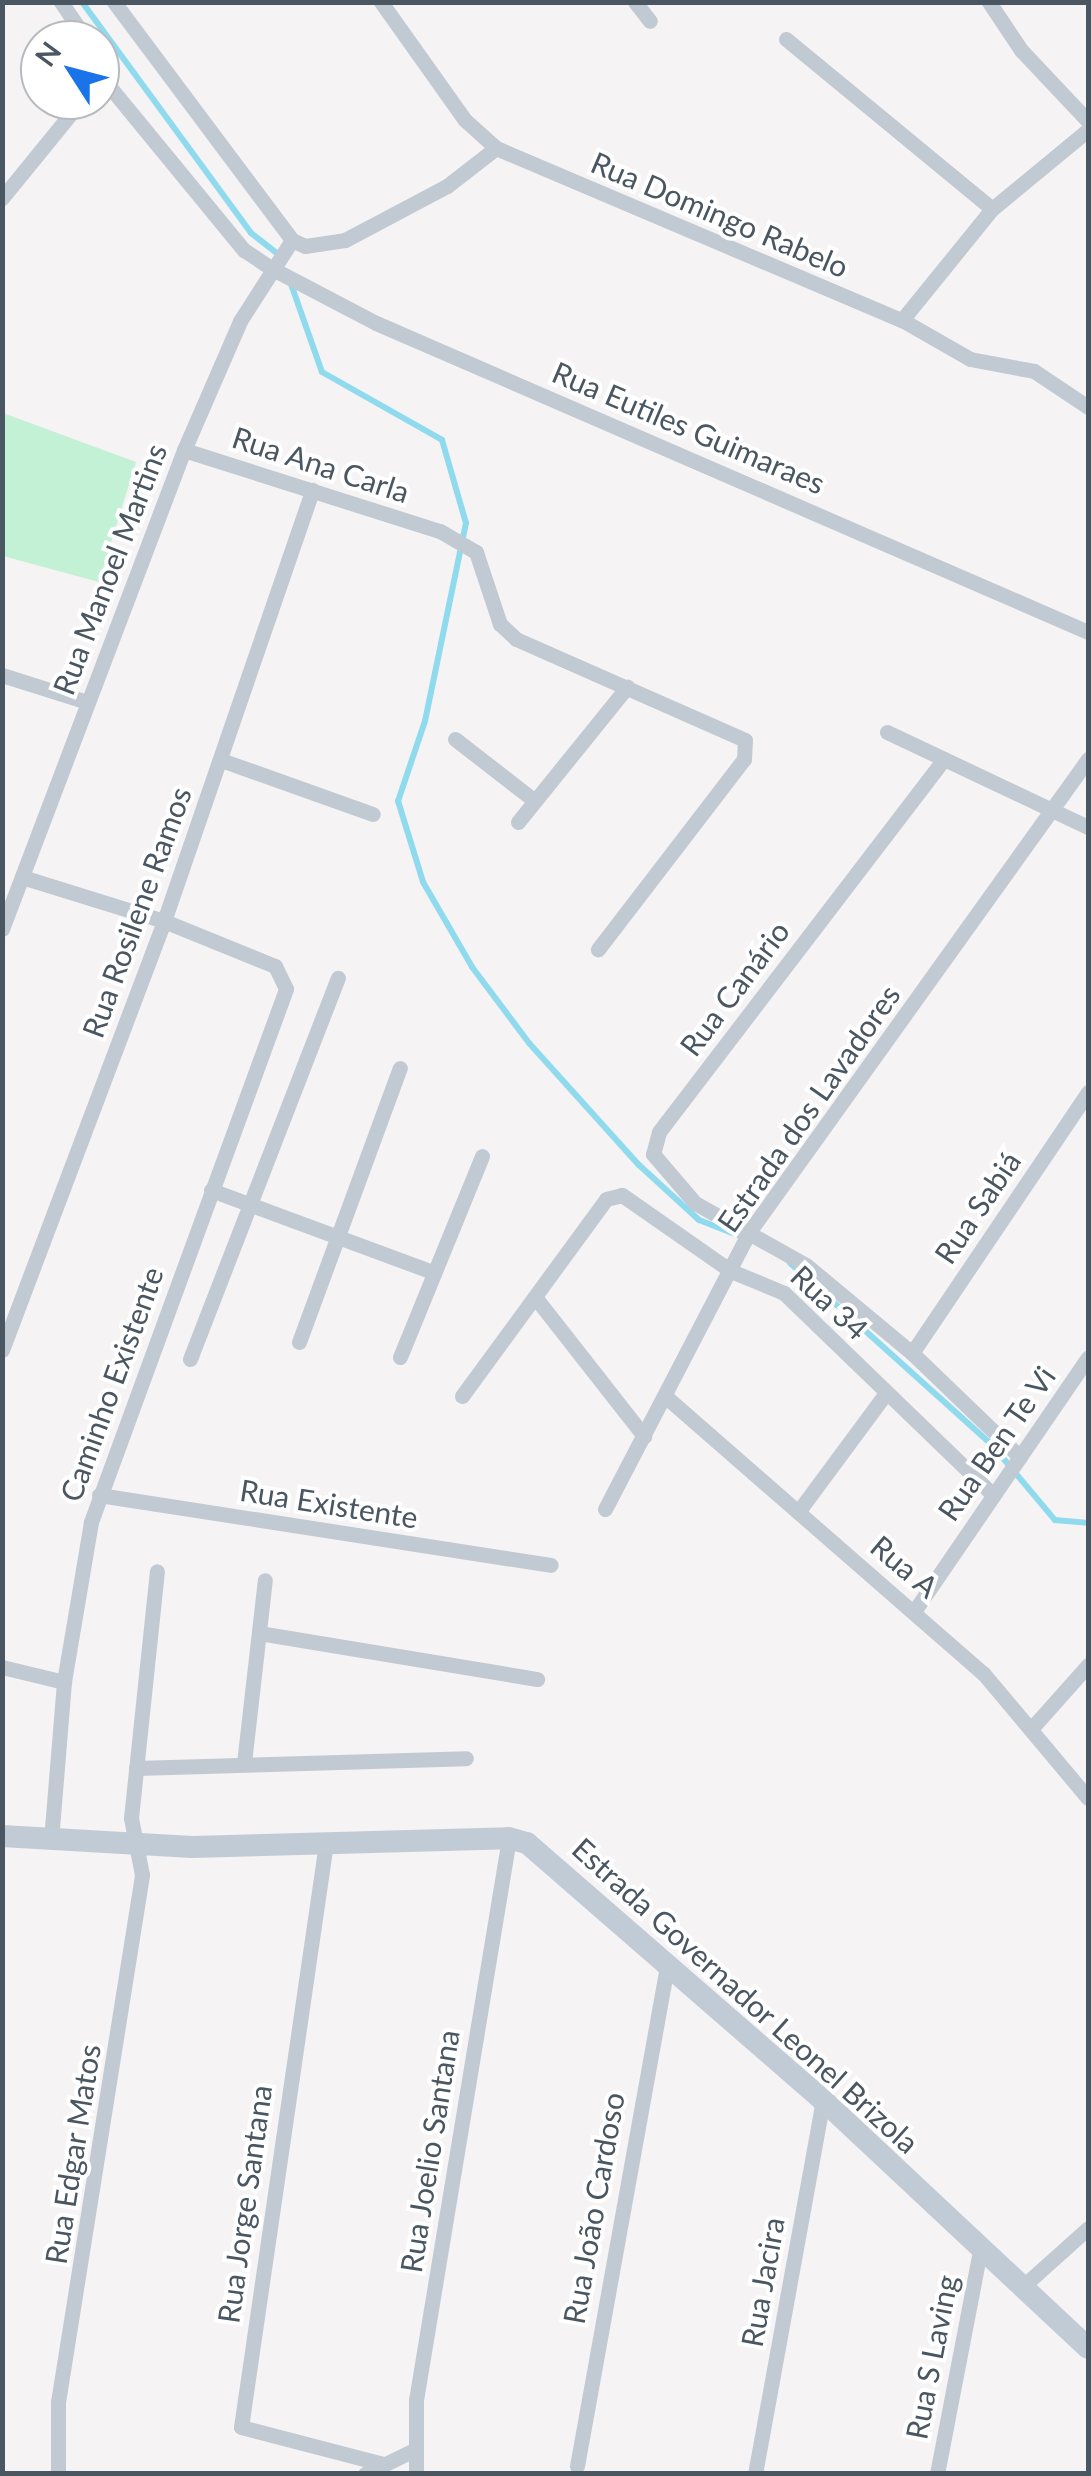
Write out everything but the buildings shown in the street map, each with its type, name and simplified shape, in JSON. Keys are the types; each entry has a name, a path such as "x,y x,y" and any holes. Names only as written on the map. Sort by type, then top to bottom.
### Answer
{"main road":[{"name":"Estrada Governador Leonel Brizola","path":"2,1836 134,1844 509,1838 552,1860 668,1961 1088,2348"}],"street":[{"path":"114,2 290,243 322,246 344,240 447,186 496,148"},
{"name":"Rua Domingo Rabelo","path":"381,2 465,120 496,148 902,320 970,359 1046,376 1088,407"},
{"path":"635,2 650,20"},
{"path":"989,2 1021,50 1088,122"},
{"path":"786,39 992,209"},
{"name":"Rua Eutiles Guimaraes","path":"120,100 244,250 274,267 376,323 1088,632"},
{"path":"2,198 66,120"},
{"path":"902,320 992,209 1088,130"},
{"name":"Rua Manoel Martins","path":"2,930 184,450 274,267 290,243"},
{"name":"Rua Ana Carla","path":"184,450 440,531 476,552 508,634 749,746 598,949"},
{"name":"Rua Rosilene Ramos","path":"2,1350 164,921 312,490"},
{"path":"2,675 87,702"},
{"path":"518,822 628,687"},
{"path":"887,732 1052,814 1088,827"},
{"path":"454,738 534,801"},
{"path":"220,760 373,814"},
{"name":"Rua Canário","path":"912,1353 780,1245 748,1234 682,1192 656,1161 654,1139 944,760"},
{"name":"Estrada dos Lavadores","path":"605,1509 748,1234 1088,760"},
{"path":"22,878 164,921"},
{"name":"Caminho Existente","path":"50,1840 64,1682 81,1560 99,1495 285,1002 284,977 275,966 164,921"},
{"path":"190,1359 338,978"},
{"path":"299,1342 400,1068"},
{"name":"Rua Sabiá","path":"912,1353 1088,1092"},
{"path":"400,1357 482,1156"},
{"path":"211,1190 433,1272"},
{"name":"Rua 34","path":"462,1396 616,1194 784,1293 886,1393 996,1490"},
{"path":"535,1298 644,1436"},
{"path":"912,1353 1017,1461"},
{"name":"Rua Ben Te Vi","path":"916,1610 1088,1357"},
{"path":"798,1512 886,1393"},
{"name":"Rua A","path":"665,1396 916,1610 1031,1729 1088,1798"},
{"name":"Rua Existente","path":"99,1495 551,1565"},
{"name":"Rua Edgar Matos","path":"58,2474 58,2402 142,1875 134,1844 136,1768 157,1571"},
{"path":"244,1763 265,1580"},
{"path":"260,1633 537,1679"},
{"path":"1031,1729 1088,1665"},
{"path":"2,1667 64,1682"},
{"path":"136,1768 466,1758"},
{"name":"Rua Joelio Santana","path":"416,2474 412,2451 509,1838"},
{"name":"Rua Jorge Santana","path":"326,1843 241,2427 383,2464"},
{"name":"Rua João Cardoso","path":"577,2466 668,1961"},
{"name":"Rua Jacira","path":"755,2474 823,2100"},
{"path":"1020,2289 1088,2228"},
{"name":"Rua S Laving","path":"937,2474 980,2250"},
{"path":"365,2474 412,2451"}],"green space":[{"path":"3,413 136,462 99,582 3,556"}],"waterway":[{"path":"82,2 251,233 279,255"},
{"path":"291,284 322,372 442,440 466,523 425,721 398,801 423,882 472,967 529,1043 639,1165 699,1220 740,1236"},
{"path":"790,1263 992,1445 1055,1520 1088,1523"}]}
